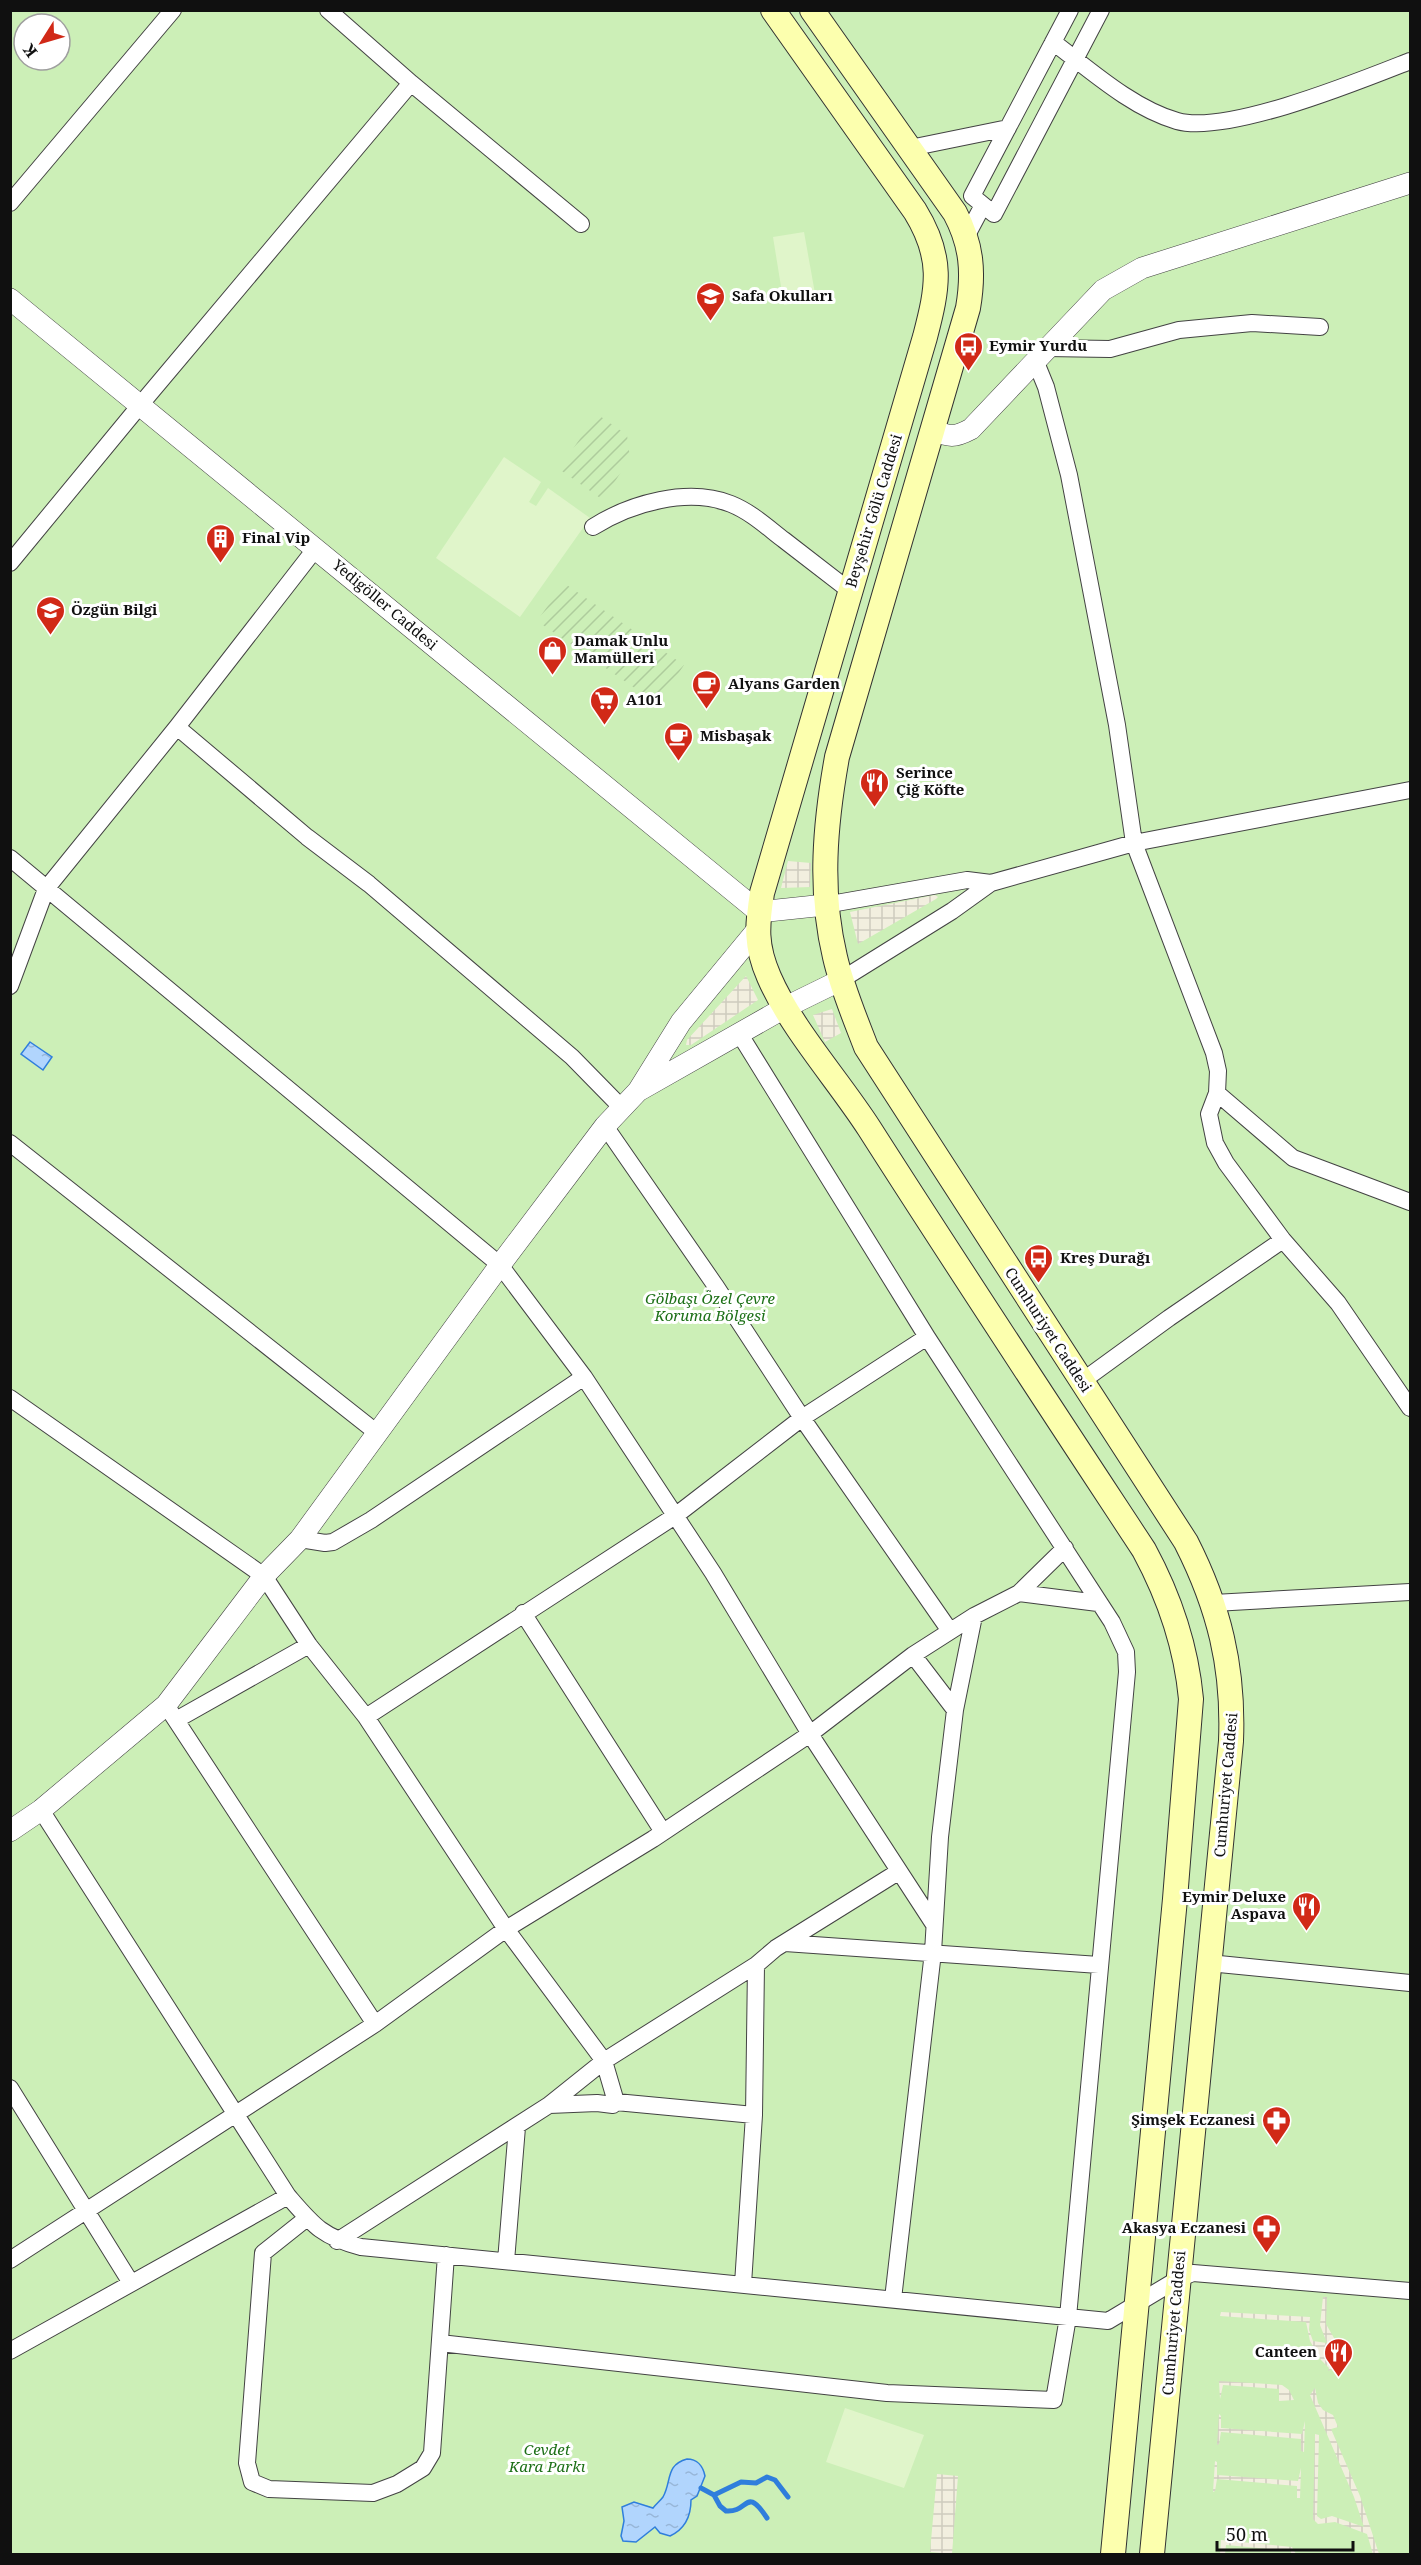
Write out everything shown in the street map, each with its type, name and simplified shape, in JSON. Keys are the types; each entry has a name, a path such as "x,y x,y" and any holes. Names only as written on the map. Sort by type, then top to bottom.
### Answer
{"main road":[{"name":"Beyşehir Gölü Caddesi","path":"773,10 915,211 934,250 937,269 936,294 912,383 762,893 758,921 758,948 786,1007 848,1095 1144,1550 1170,1602 1180,1631 1191,1699 1174,1911 1136,2305"},
{"name":"Cumhuriyet Caddesi","path":"812,10 955,213 972,256 972,284 968,308 837,757 826,828 824,869 825,905 841,980 866,1047 1186,1542 1214,1603 1227,1659 1232,1708 1231,1741 1152,2554"},
{"path":"934,250 966,237"},
{"path":"912,383 943,392"},
{"path":"889,460 920,468"},
{"path":"1113,2554 1136,2305"}],"street":[{"path":"10,203 173,10"},
{"path":"328,10 411,83 581,224"},
{"path":"1070,10 972,196 994,214 1101,10"},
{"path":"1053,42 1109,85 1145,106 1177,121 1208,124 1248,116 1410,62"},
{"path":"10,563 411,83"},
{"path":"910,148 1008,128"},
{"path":"932,430 946,436 957,436 971,429 1103,290 1142,268 1410,183"},
{"path":"966,237 982,205"},
{"name":"Yedigöller Caddesi","path":"10,299 316,548 758,921"},
{"path":"1041,354 1110,349 1179,330 1252,323 1320,327"},
{"path":"1041,354 1046,387 1069,475 1118,725 1134,843 1214,1053 1218,1071 1217,1093 1209,1114 1215,1143 1226,1163 1282,1240 1338,1303 1410,1408"},
{"path":"593,527 622,512 676,498 700,498 729,503 751,514 850,591"},
{"path":"10,986 45,889 177,727 316,548"},
{"path":"177,727 307,837 369,884 572,1058 622,1108"},
{"path":"638,1091 786,1007 841,980 952,911 991,883 1134,843 1410,790"},
{"path":"10,858 500,1265 584,1377 713,1573 810,1734 933,1923"},
{"path":"171,1713 264,1576 300,1539 500,1265 605,1126 638,1091 681,1023 758,921 825,905 967,880 991,883"},
{"path":"440,2343 888,2393 1053,2400 1068,2317 1127,1672 1126,1652 1120,1638 1065,1548 927,1337 739,1034"},
{"path":"1217,1093 1293,1158 1410,1202"},
{"path":"605,1126 715,1285 801,1418 950,1631"},
{"path":"10,1143 376,1432"},
{"path":"1081,1382 1282,1240"},
{"path":"366,1717 675,1516 801,1418 927,1337"},
{"path":"300,1539 333,1542 371,1520 584,1377"},
{"path":"10,1398 264,1576 309,1645 366,1717 506,1929 604,2061 616,2102"},
{"path":"10,2260 375,2024 506,1929 663,1832 810,1734 912,1655 974,1616 1019,1593 1065,1548"},
{"path":"1214,1603 1410,1592"},
{"path":"1019,1593 1098,1603"},
{"path":"523,1613 663,1832"},
{"path":"893,2299 933,1952 940,1837 955,1710 974,1616"},
{"path":"10,1831 171,1713 309,1645"},
{"path":"912,1655 955,1710"},
{"path":"171,1713 375,2024"},
{"path":"41,1810 288,2196 314,2226 338,2241 361,2247 1108,2322 1178,2279 1193,2273 1410,2291"},
{"path":"338,2241 517,2127 549,2105 604,2061 898,1872"},
{"path":"785,1943 1099,1965"},
{"path":"1209,1963 1410,1983"},
{"path":"743,2284 754,2115 756,1965"},
{"path":"10,2088 131,2283"},
{"path":"549,2105 597,2103 613,2105 616,2102 754,2115"},
{"path":"506,2261 517,2127"},
{"path":"10,2351 288,2196"},
{"path":"307,2218 263,2253 247,2463 252,2482 269,2489 373,2493 397,2484 423,2468 432,2453 446,2255"}],"green space":[{"name":"Gölbaşı Özel Çevre Koruma Bölgesi","path":"11,11 1410,11 1410,2554 11,2554"},
{"path":"804,232 816,299 784,305 773,237"},
{"path":"597,414 627,435 630,458 603,500 559,469"},
{"path":"504,457 541,482 529,502 536,506 548,488 590,518 520,617 436,558"},
{"path":"564,583 684,665 658,704 537,621"},
{"path":"845,2408 924,2435 904,2488 826,2462"}],"shaded area":[{"path":"788,861 811,863 810,887 781,888"},
{"path":"935,895 938,897 936,899 858,944 850,912"},
{"path":"746,976 758,1000 691,1045 686,1045 687,1040"},
{"path":"832,1009 841,1033 825,1042 813,1015"},
{"path":"1323,2297 1327,2297 1326,2324 1334,2338 1332,2369 1328,2371 1329,2368 1321,2360 1310,2341 1306,2322 1220,2316 1221,2312 1310,2317 1309,2330 1313,2341 1327,2343 1320,2325"},
{"path":"1219,2381 1282,2385 1289,2390 1294,2400 1279,2401 1279,2389 1223,2385 1220,2399"},
{"path":"1315,2388 1318,2403 1323,2410 1333,2415 1338,2427 1331,2429 1360,2496 1379,2554 1373,2554 1367,2534 1335,2522 1318,2524 1313,2519 1315,2434 1319,2435 1317,2516 1321,2519 1332,2516 1364,2527 1354,2497 1310,2395"},
{"path":"1219,2414 1221,2428 1302,2434 1305,2421 1304,2452 1301,2451 1301,2439 1221,2432 1217,2445"},
{"path":"1215,2461 1217,2462 1217,2475 1298,2481 1301,2468 1300,2498 1297,2498 1297,2486 1217,2479 1213,2492"},
{"path":"937,2474 958,2476 952,2554 930,2552"},
{"path":"1221,2540 1292,2547 1296,2554 1290,2551 1226,2545 1225,2554 1220,2554"}],"water":[{"path":"30,1042 52,1057 43,1070 21,1054"},
{"path":"687,2459 699,2464 705,2476 697,2496 691,2500 690,2512 683,2526 670,2536 660,2533 655,2527 636,2542 623,2541 621,2536 624,2521 622,2507 634,2502 653,2508 666,2491 672,2469"}],"waterway":[{"path":"714,2495 741,2482 756,2483 767,2477 775,2480 788,2497"},
{"path":"701,2488 714,2495 726,2511 733,2511 750,2502 755,2503 767,2518"}],"place":[{"name":"Safa Okulları","path":"711,322"},
{"name":"Eymir Yurdu","path":"968,372"},
{"name":"Final Vip","path":"221,564"},
{"name":"Özgün Bilgi","path":"50,636"},
{"name":"Damak Unlu Mamülleri","path":"553,676"},
{"name":"Alyans Garden","path":"707,710"},
{"name":"A101","path":"605,726"},
{"name":"Misbaşak","path":"679,762"},
{"name":"Serince Çiğ Köfte","path":"875,808"},
{"name":"Kreş Durağı","path":"1039,1284"},
{"name":"Eymir Deluxe Aspava","path":"1307,1932"},
{"name":"Şimşek Eczanesi","path":"1276,2146"},
{"name":"Akasya Eczanesi","path":"1267,2254"},
{"name":"Canteen","path":"1338,2378"}],"park label":[{"name":"Cevdet Kara Parkı","path":"547,2458"}]}
